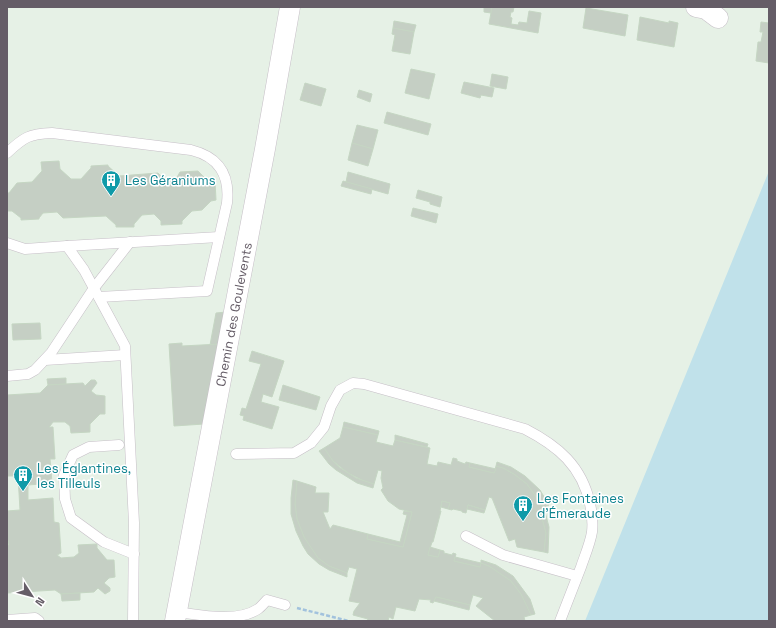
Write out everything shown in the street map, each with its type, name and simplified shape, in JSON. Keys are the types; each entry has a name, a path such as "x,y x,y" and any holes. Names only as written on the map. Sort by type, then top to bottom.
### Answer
{"street":[{"name":"Chemin des Goulevents","path":"176,616 265,149 290,7"},
{"path":"696,7 706,9 718,18"}],"lane":[{"path":"7,153 19,142 34,134 52,133 191,150 202,153 217,163 226,176 229,191 207,291 97,293"},
{"path":"7,243 25,249 219,237"},
{"path":"7,376 28,374 35,370 51,354 97,293 130,242"},
{"path":"67,246 84,270 125,346 134,523 133,621"},
{"path":"45,360 125,356"},
{"path":"236,454 294,453 311,443 324,427 331,406 340,390 353,383 364,384 525,429 544,439 563,454 576,469 587,491 592,512 592,531 588,547 560,621"},
{"path":"119,445 90,447 73,455 64,475 64,499 71,518 104,542 134,554"},
{"path":"466,536 503,555 577,576"},
{"path":"176,616 219,617 246,615 258,609 267,600 285,605"},
{"path":"7,620 35,618 39,621"}],"path":[{"path":"285,605 350,621"}],"shaded area":[{"path":"769,171 769,621 585,621"}],"building":[{"path":"484,7 492,7 491,13 484,12"},
{"path":"492,7 514,7 510,17 512,18 511,24 518,25 519,22 527,23 529,11 541,13 538,33 489,24"},
{"path":"586,8 628,15 625,36 583,28"},
{"path":"640,17 669,23 669,21 678,23 674,47 637,40"},
{"path":"394,21 416,25 414,32 393,28"},
{"path":"761,22 769,23 769,63 756,61 758,42 761,42 763,32 760,32"},
{"path":"393,28 414,32 410,54 392,51 395,35 392,34"},
{"path":"411,69 435,74 429,99 405,93"},
{"path":"492,74 508,77 506,89 490,86"},
{"path":"464,82 494,88 492,97 481,95 480,98 461,93"},
{"path":"305,83 326,89 321,106 300,100"},
{"path":"359,90 372,94 370,102 357,97"},
{"path":"387,112 431,124 428,135 384,123"},
{"path":"357,125 378,130 373,149 352,143"},
{"path":"352,143 373,149 368,166 348,160"},
{"name":"Les Géraniums","path":"59,161 60,169 71,179 81,179 91,168 91,166 108,165 119,176 158,173 165,180 176,179 180,172 198,171 209,182 215,181 216,200 211,201 202,210 192,211 182,221 182,224 161,225 161,221 154,214 142,215 134,224 134,227 116,227 116,225 106,216 63,218 57,212 43,213 39,219 21,220 21,218 12,211 7,211 7,193 9,193 17,183 32,182 42,171 41,162"},
{"path":"348,172 390,184 388,194 346,182"},
{"path":"343,181 372,189 371,194 341,186"},
{"path":"418,190 442,197 440,207 416,198"},
{"path":"413,208 438,214 436,223 411,216"},
{"path":"226,312 220,344 210,345 216,313"},
{"path":"40,323 41,339 13,340 12,324"},
{"path":"182,343 182,346 220,344 204,424 174,426 169,344"},
{"path":"252,351 284,361 272,397 263,394 261,402 279,407 272,429 243,420 244,416 240,415 242,408 246,409 261,364 249,361"},
{"path":"66,378 66,384 48,385 47,379"},
{"name":"Les Églantines, les Tilleuls","path":"91,380 95,380 97,383 91,391 96,395 105,396 105,414 100,414 90,424 90,432 71,433 70,426 65,422 53,422 49,427 53,427 55,459 50,459 52,483 28,485 28,500 53,498 54,522 59,523 61,553 57,555 61,558 74,557 79,553 78,545 97,544 97,548 107,560 114,560 115,577 109,578 104,583 110,588 110,591 105,594 98,588 94,592 61,594 55,590 7,593 7,545 9,545 7,536 7,511 20,510 18,476 7,476 7,395 40,393 48,385 83,383 85,386"},
{"path":"283,385 320,397 316,410 279,400"},
{"path":"344,422 379,431 378,435 343,427"},
{"name":"Les Fontaines d'Émeraude","path":"343,427 378,435 376,442 393,446 395,440 430,448 427,464 437,466 438,462 451,465 453,458 465,464 466,462 470,463 469,467 494,473 496,466 514,474 527,484 544,508 540,510 546,533 544,552 517,547 515,539 509,541 492,498 489,497 485,510 468,505 466,513 448,509 450,503 442,501 433,542 428,555 438,557 440,550 444,551 444,553 452,555 453,553 456,554 454,561 480,567 481,563 499,572 511,581 526,603 531,615 524,617 525,621 495,621 476,606 483,598 473,595 470,605 436,597 433,603 430,602 431,600 419,599 415,611 396,607 393,619 389,617 388,621 367,621 368,619 353,615 360,603 349,601 357,569 349,567 347,573 329,566 318,558 311,548 304,537 297,519 295,504 297,481 316,487 315,493 329,493 328,512 323,512 330,529 333,525 368,534 367,539 403,547 412,512 399,509 388,501 381,490 383,488 381,478 382,471 378,470 374,484 368,483 348,473 333,461 324,448 340,438"},
{"path":"395,435 428,444 427,447 395,440"},
{"path":"324,448 339,467 356,478 374,484 373,488 357,483 336,470 329,464 319,451"},
{"path":"497,462 511,467 525,476 540,490 549,505 544,508 527,484 514,474 496,466"},
{"path":"470,463 496,469 494,473 469,467"},
{"path":"293,480 297,481 295,504 297,519 304,537 318,558 329,566 347,573 347,577 329,570 319,564 308,554 303,546 296,531 291,514"},
{"path":"442,501 450,503 448,509 441,507"},
{"path":"468,505 485,510 484,513 467,509"},
{"path":"544,508 549,527 548,553 544,552 546,533 540,510"},
{"path":"404,511 412,512 403,547 367,539 368,534 400,542 407,515 403,514"},
{"path":"430,547 440,550 438,557 428,555"},
{"path":"455,557 481,563 480,567 454,561"},
{"path":"481,560 496,565 513,576 530,599 535,614 531,615 521,594 511,581 489,566 481,563"},
{"path":"80,593 80,600 62,601 61,594"},
{"path":"436,597 470,605 469,610 434,601"}],"place":[{"name":"Les Géraniums","path":"111,197"},
{"name":"Les Églantines, les Tilleuls","path":"23,492"},
{"name":"Les Fontaines d'Émeraude","path":"523,522"}]}
